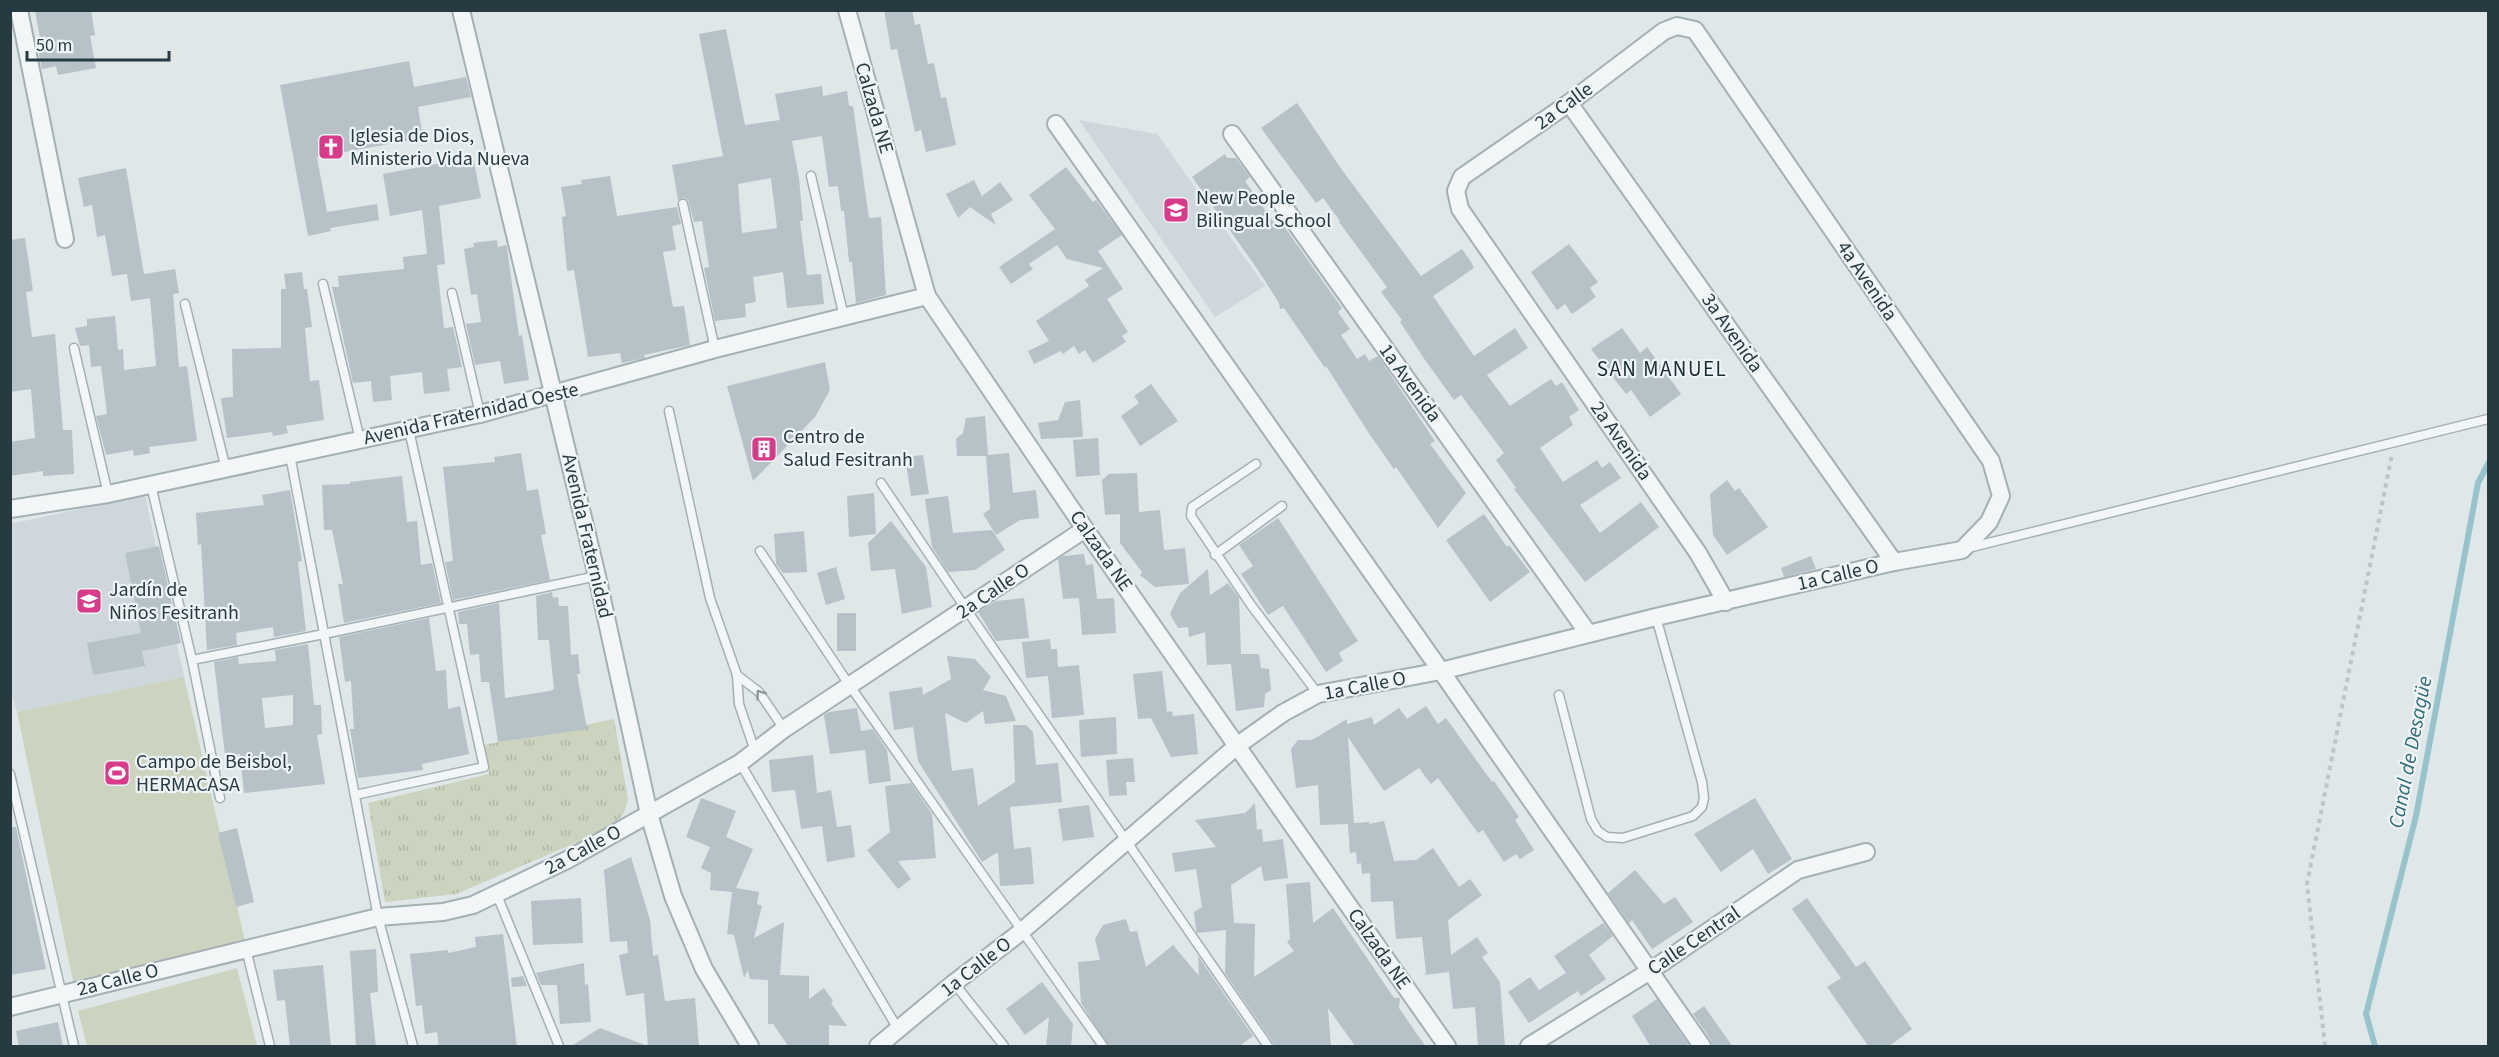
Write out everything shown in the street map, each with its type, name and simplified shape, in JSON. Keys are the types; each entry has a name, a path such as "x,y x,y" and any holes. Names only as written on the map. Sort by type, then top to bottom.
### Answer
{"street":[{"path":"19,10 65,239"},
{"name":"Avenida Fraternidad","path":"461,10 555,395 649,814 673,896 704,969 750,1047"},
{"name":"Calzada NE","path":"847,10 927,296 1085,529 1447,1047"},
{"name":"2a Calle","path":"1456,191 1462,177 1569,104 1664,31 1677,26"},
{"name":"4a Avenida","path":"1677,26 1695,30 1990,461 2001,496 1989,522 1962,549"},
{"name":"3a Avenida","path":"1569,104 1894,562"},
{"path":"1056,124 1702,1047"},
{"name":"1a Avenida","path":"1232,134 1588,633"},
{"name":"2a Avenida","path":"1456,191 1460,209 1698,553 1726,602"},
{"name":"Avenida Fraternidad Oeste","path":"10,509 108,494 480,414 715,349 927,296"},
{"name":"2a Calle O","path":"10,1007 378,917 443,912 473,905 497,895 567,860 740,763 784,729 1085,529"},
{"name":"1a Calle O","path":"878,1047 954,983 1022,932 1238,745 1283,713 1318,694 1441,671 1656,617 1894,562 1962,549"},
{"name":"Calle Central","path":"1529,1047 1650,971 1798,870 1866,852"}],"lane":[{"path":"811,176 844,317"},
{"path":"683,204 715,349"},
{"path":"323,284 360,440"},
{"path":"452,293 480,414"},
{"path":"185,304 226,469"},
{"path":"74,348 108,494"},
{"path":"669,411 710,597 737,675 738,704 755,751"},
{"path":"1962,549 2488,419"},
{"path":"355,795 484,767 409,430"},
{"path":"290,455 378,917 413,1047"},
{"path":"1256,464 1192,507 1191,516 1215,555 1318,694"},
{"path":"881,483 1268,1047"},
{"path":"151,485 192,660 220,798"},
{"path":"1215,555 1282,506"},
{"path":"760,551 850,686 1103,1047"},
{"path":"192,660 597,576"},
{"path":"1559,695 1591,819 1598,831 1607,837 1623,838 1693,816 1701,807 1704,798 1702,782 1656,617"},
{"path":"737,675 759,692 784,729"},
{"path":"740,763 898,1029"},
{"path":"11,776 74,1047"},
{"path":"497,895 559,1047"},
{"path":"246,948 270,1047"},
{"path":"954,983 1004,1047"}],"path":[{"path":"2325,1047 2307,884 2392,461 2391,442"}],"shaded area":[{"name":"New People Bilingual School","path":"1079,120 1157,134 1265,286 1215,317"},
{"name":"Jardín de Niños Fesitranh","path":"145,495 184,677 17,712 10,688 10,524"}],"green space":[{"name":"Campo de Beisbol, HERMACASA","path":"184,677 245,941 73,981 17,712"},
{"path":"614,719 628,799 624,813 611,828 456,894 385,902 368,803 489,774 484,745"},
{"path":"237,968 257,1046 87,1046 78,1011"}],"building":[{"path":"35,10 91,10 95,35 90,36 96,68 58,75 56,66 42,69 38,50 42,50"},
{"path":"884,10 912,10 915,25 920,24 928,64 934,63 941,98 946,97 956,145 926,152 921,130 915,132 897,49 891,50"},
{"path":"726,29 745,125 780,120 775,94 822,86 823,96 847,91 849,106 853,106 869,218 881,217 886,295 856,303 844,211 841,211 838,186 829,187 822,136 792,141 799,178 803,221 800,221 807,275 821,274 824,304 787,308 783,272 753,277 756,302 745,304 746,317 715,321 704,268 709,267 702,221 694,222 688,200 684,198 678,200 672,165 723,156 699,34","holes":["771,178 777,228 742,233 738,184"]},
{"name":"Iglesia de Dios, Ministerio Vida Nueva","path":"409,61 414,87 466,77 471,97 418,107 423,138 317,157 327,212 377,204 379,220 330,228 331,231 308,236 280,85"},
{"path":"1297,103 1342,170 1421,276 1462,249 1474,268 1433,296 1474,356 1515,328 1528,348 1487,375 1510,406 1551,379 1556,386 1562,382 1579,410 1569,417 1573,425 1540,448 1563,482 1597,460 1602,468 1610,462 1621,478 1580,505 1600,533 1641,502 1659,527 1585,582 1514,489 1516,488 1496,460 1504,453 1461,395 1454,400 1425,360 1400,322 1402,320 1381,292 1387,287 1340,221 1323,198 1316,203 1261,128"},
{"path":"1225,154 1227,158 1236,158 1250,177 1245,181 1272,220 1277,226 1283,225 1342,308 1338,312 1350,329 1341,335 1357,359 1365,354 1369,361 1378,356 1435,441 1430,444 1466,493 1438,528 1396,467 1394,469 1370,435 1326,366 1325,368 1284,308 1280,309 1279,303 1258,270 1192,177"},
{"path":"473,157 481,198 439,206 445,264 437,265 444,328 453,327 462,367 447,369 450,391 424,394 422,372 390,376 392,400 373,402 371,381 353,383 332,287 339,287 338,276 404,269 403,257 427,254 422,210 390,216 383,174"},
{"path":"1066,167 1093,202 1096,200 1122,235 1098,251 1123,289 1107,299 1128,332 1122,336 1126,342 1093,363 1085,350 1079,354 1074,346 1063,354 1061,351 1034,364 1028,351 1049,341 1036,321 1089,286 1085,280 1103,268 1067,259 1057,245 1029,264 1033,269 1011,284 999,267 1055,229 1029,195"},
{"path":"126,168 144,274 175,269 179,293 173,294 179,367 187,366 197,441 149,447 150,453 134,456 133,450 106,455 96,416 107,414 101,366 91,367 89,345 80,346 75,328 87,326 87,319 115,316 118,350 123,349 124,370 156,366 150,298 131,301 127,274 112,276 105,235 97,237 92,205 84,207 78,178"},
{"path":"610,176 617,216 677,207 681,224 672,226 676,250 663,252 673,307 684,306 690,345 644,355 645,358 622,363 620,353 588,357 574,270 567,271 562,217 566,216 561,187 582,184 581,180"},
{"path":"974,180 982,196 1000,182 1013,200 991,214 996,225 970,207 958,218 946,194"},
{"path":"25,238 33,291 26,292 32,337 55,334 63,430 72,430 74,474 43,476 43,471 10,476 10,442 35,438 31,389 10,392 10,240"},
{"path":"497,240 498,247 507,245 519,336 522,335 529,380 504,384 500,361 475,365 466,324 481,322 477,294 471,295 464,249 474,247 473,243"},
{"path":"1569,244 1598,282 1590,288 1596,297 1572,314 1565,304 1557,310 1531,272"},
{"path":"302,272 304,289 307,289 312,327 305,328 310,381 319,380 324,420 286,426 288,433 273,436 272,432 227,438 221,398 233,397 232,349 281,348 281,289 286,289 284,274"},
{"path":"1622,328 1640,353 1647,347 1681,394 1650,417 1631,390 1626,394 1591,349"},
{"name":"Centro de Salud Fesitranh","path":"825,362 830,390 815,417 753,481 727,386"},
{"path":"1151,384 1178,421 1140,446 1121,416 1139,403 1134,396"},
{"path":"1080,400 1083,437 1041,439 1038,423 1058,420 1065,402"},
{"path":"985,416 988,455 1009,453 1013,493 1036,490 1039,518 1020,520 996,535 983,514 990,509 986,456 957,456 956,439 963,433 966,418"},
{"path":"1098,438 1100,475 1076,477 1073,440"},
{"path":"521,453 527,491 538,489 546,534 541,535 550,580 453,600 445,562 453,561 443,467 495,462 494,457"},
{"path":"923,455 929,494 911,496 905,457"},
{"path":"1137,473 1139,512 1160,510 1164,550 1185,548 1189,584 1155,587 1140,575 1142,572 1120,543 1120,514 1105,515 1102,480 1109,474"},
{"path":"402,476 407,522 417,521 421,565 432,563 441,603 344,623 338,584 343,584 332,530 324,530 322,485 350,484 350,482"},
{"path":"1727,480 1735,491 1739,488 1768,527 1727,555 1713,535 1710,494"},
{"path":"290,490 302,561 298,562 306,631 274,637 273,627 236,633 237,645 207,650 201,544 198,545 196,513 264,505 262,495"},
{"path":"874,493 876,534 849,537 847,496"},
{"path":"948,496 953,533 992,530 1005,550 975,570 948,572 932,547 925,499"},
{"path":"1484,514 1507,547 1509,545 1530,572 1490,602 1446,540"},
{"path":"1278,518 1358,641 1339,653 1343,661 1326,672 1283,606 1268,615 1241,574 1253,566 1239,545"},
{"path":"891,521 926,567 932,607 902,614 895,569 871,571 868,543"},
{"path":"804,531 807,572 783,573 776,564 774,534"},
{"path":"159,546 181,643 142,651 145,666 93,675 87,643 141,633 125,553"},
{"path":"1084,554 1086,565 1093,564 1097,599 1114,598 1116,633 1082,635 1079,598 1063,599 1058,559 1063,556"},
{"path":"1811,556 1816,569 1784,577 1781,568"},
{"path":"836,567 845,599 826,605 817,573"},
{"path":"1208,569 1210,595 1228,583 1239,598 1241,654 1259,654 1261,668 1269,669 1271,690 1265,694 1264,707 1236,711 1231,664 1207,665 1205,632 1189,637 1188,627 1178,628 1170,614 1180,593"},
{"path":"552,592 553,598 558,597 559,606 568,606 571,655 578,654 580,674 577,674 587,729 498,742 489,682 481,682 479,654 470,655 467,624 459,624 458,612 499,603 505,698 550,691 554,689 549,640 538,640 536,596"},
{"path":"1024,598 1029,638 996,641 978,612 996,601"},
{"path":"837,613 856,613 856,651 837,651"},
{"path":"429,618 436,671 446,670 448,709 460,706 469,754 422,764 423,770 358,778 350,729 354,729 351,681 345,682 339,637"},
{"path":"1050,639 1051,649 1057,649 1058,667 1079,665 1084,715 1052,718 1048,676 1026,678 1022,642"},
{"path":"308,644 314,705 321,705 322,734 317,735 325,784 244,793 240,754 225,755 214,662 238,657 239,664 276,661 275,650","holes":["293,695 293,725 265,728 262,698"]},
{"path":"947,656 975,659 991,677 983,690 1006,696 1016,721 985,724 983,711 966,723 945,713 952,771 973,768 978,806 1015,782 1013,725 1026,725 1033,732 1036,765 1058,763 1062,802 1010,807 1014,849 1031,847 1034,884 1000,886 998,852 982,862 918,761 913,727 894,730 889,692 922,687 923,695 951,679"},
{"path":"1162,671 1167,712 1172,711 1173,716 1194,714 1198,754 1171,757 1151,718 1138,719 1133,674"},
{"path":"1426,706 1438,724 1446,718 1492,782 1494,781 1519,817 1515,820 1534,850 1520,859 1516,854 1504,862 1483,830 1478,833 1438,778 1431,784 1419,768 1384,791 1348,737 1354,823 1369,822 1369,824 1384,821 1394,861 1416,860 1433,848 1459,887 1470,879 1482,895 1448,920 1451,955 1477,937 1488,953 1482,957 1500,982 1505,1047 1478,1047 1475,1007 1453,1009 1449,972 1424,975 1426,973 1422,937 1396,939 1393,901 1371,902 1370,873 1362,874 1361,863 1357,864 1356,852 1350,853 1348,824 1320,825 1318,785 1296,788 1291,749 1298,740 1312,740 1347,719 1347,724 1372,717 1374,725 1399,708 1407,719"},
{"path":"857,708 861,731 873,729 887,750 891,781 869,784 865,750 830,754 824,715 829,712"},
{"path":"1116,717 1117,754 1081,757 1079,720"},
{"path":"813,755 817,793 831,790 837,827 851,825 855,857 827,862 822,826 801,829 795,790 772,792 769,760"},
{"path":"1133,758 1135,782 1126,782 1127,795 1109,796 1106,760"},
{"path":"911,783 932,814 936,858 898,861 911,879 898,889 867,850 890,832 885,786"},
{"path":"701,798 736,811 726,837 753,849 736,888 759,892 757,904 762,906 754,938 784,922 780,975 809,976 809,999 824,988 847,1026 829,1025 829,1047 789,1047 773,1024 768,1024 768,980 750,979 748,970 744,978 734,935 727,934 732,892 710,890 711,873 701,868 710,847 686,837"},
{"path":"1755,798 1792,859 1768,874 1753,849 1721,872 1694,834"},
{"path":"1255,803 1257,830 1262,829 1263,842 1283,839 1288,878 1264,881 1261,866 1231,885 1234,923 1255,924 1254,977 1294,951 1287,942 1290,939 1286,884 1310,882 1313,923 1333,908 1394,998 1400,998 1399,1008 1426,1047 1356,1047 1328,1008 1331,1047 1276,1047 1225,973 1226,930 1197,933 1194,912 1202,907 1196,869 1175,872 1172,853 1216,847 1195,820 1245,813"},
{"path":"1089,805 1094,837 1063,841 1058,809"},
{"path":"10,827 16,827 46,969 10,975"},
{"path":"237,828 254,902 236,907 218,833"},
{"path":"631,857 650,920 653,956 658,955 665,1001 695,998 699,1047 648,1047 644,993 626,996 619,955 628,953 627,941 610,942 604,870"},
{"path":"1635,870 1664,904 1675,897 1693,922 1652,949 1632,920 1629,923 1608,893"},
{"path":"581,898 583,943 533,945 531,901"},
{"path":"1807,898 1856,967 1865,961 1912,1029 1888,1047 1869,1047 1827,987 1841,978 1792,909"},
{"path":"1126,919 1130,932 1137,931 1146,967 1173,945 1199,976 1198,956 1253,1036 1238,1047 1109,1047 1081,1003 1078,962 1100,960 1095,939 1103,925"},
{"path":"1603,923 1613,936 1589,955 1606,979 1581,996 1578,991 1529,1023 1508,992 1530,977 1539,990 1566,973 1554,956"},
{"path":"503,934 517,1047 439,1047 437,1032 425,1034 422,1005 416,1006 410,954 448,950 448,953 476,947 475,937"},
{"path":"376,949 378,992 370,993 376,1047 356,1047 350,951"},
{"path":"584,963 591,1022 560,1024 557,985 541,985 536,973"},
{"path":"323,965 331,1047 290,1047 285,1000 277,1001 273,970"},
{"path":"523,976 527,986 512,987 511,978"},
{"path":"1042,982 1073,1024 1071,1047 1046,1047 1049,1017 1025,1035 1006,1009"},
{"path":"1657,999 1690,1047 1651,1047 1632,1016"},
{"path":"1704,1006 1733,1047 1712,1047 1711,1040 1693,1014"},
{"path":"58,1022 63,1047 19,1047 16,1031"},
{"path":"600,1028 645,1045 644,1047 570,1047"}],"waterway":[{"name":"Canal de Desagüe","path":"2375,1046 2366,1014 2416,816 2478,483 2488,464"}],"place":[{"name":"Iglesia de Dios, Ministerio Vida Nueva","path":"331,147"},
{"name":"New People Bilingual School","path":"1176,210"},
{"name":"Centro de Salud Fesitranh","path":"764,449"},
{"name":"Jardín de Niños Fesitranh","path":"89,601"},
{"name":"Campo de Beisbol, HERMACASA","path":"117,773"}],"district":[{"name":"SAN MANUEL","path":"1662,369"}]}
